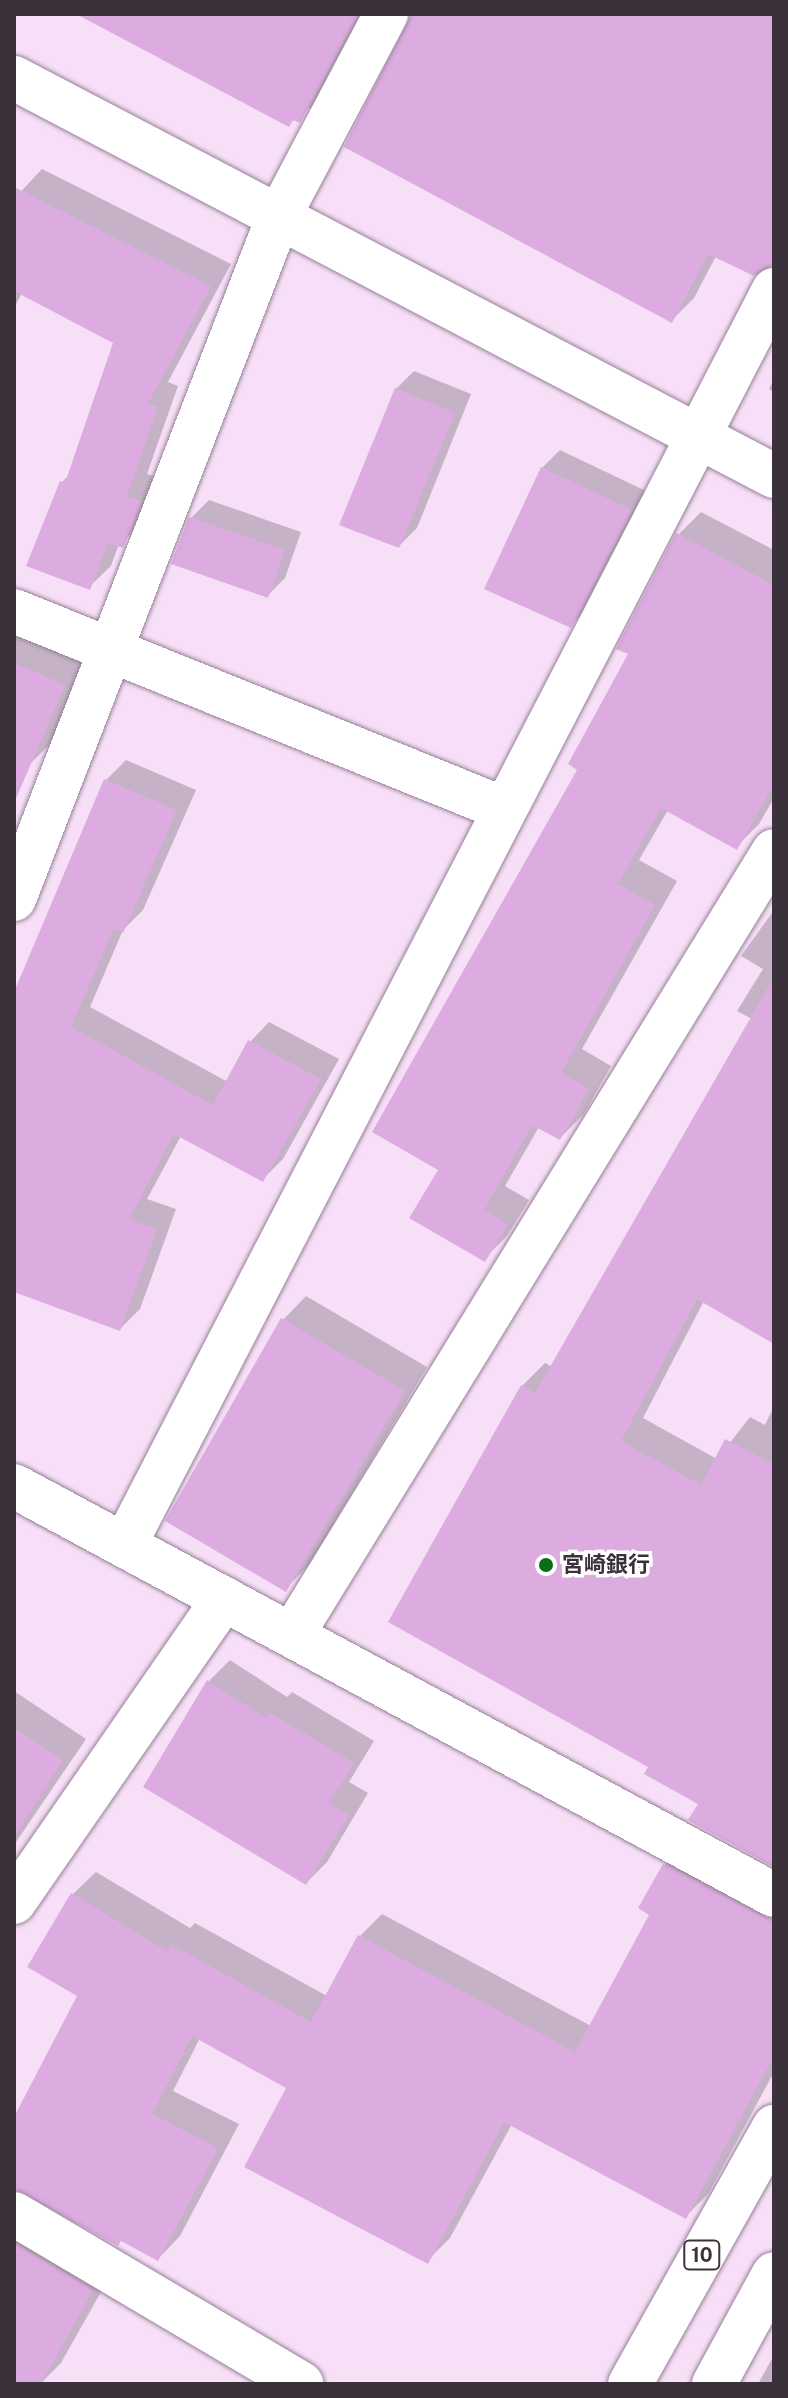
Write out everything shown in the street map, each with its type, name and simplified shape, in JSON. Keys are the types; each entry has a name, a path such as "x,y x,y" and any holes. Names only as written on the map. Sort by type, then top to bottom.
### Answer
{"main road":[{"path":"14,899 108,648 278,218 386,14"},
{"path":"14,78 774,476"},
{"path":"125,1544 774,290"},
{"path":"14,611 504,809"},
{"path":"292,1635 774,851"},
{"path":"14,1486 774,1895"},
{"path":"14,1902 224,1599"},
{"name":"10","path":"630,2384 774,2127"},
{"path":"14,2214 301,2384"},
{"path":"714,2384 774,2274"}],"building":[{"path":"76,14 358,14 300,123 293,120 289,127"},
{"path":"411,14 774,14 774,265 754,276 708,254 672,323 344,147"},
{"path":"14,187 211,286 148,404 158,407 127,496 142,501 123,548 108,543 90,590 26,566 60,481 65,483 113,343 14,291"},
{"path":"395,388 455,413 399,548 339,525"},
{"path":"541,467 632,510 571,628 484,589"},
{"path":"189,517 285,550 268,598 171,564"},
{"path":"676,533 774,585 774,784 737,850 661,808 618,884 655,905 561,1073 589,1089 560,1140 532,1125 484,1210 508,1224 485,1262 409,1218 438,1170 372,1132 577,770 568,764 628,654 616,649"},
{"path":"14,663 65,685 14,803"},
{"path":"104,779 177,810 123,933 114,928 71,1027 213,1105 248,1040 321,1079 263,1182 174,1134 129,1219 157,1229 120,1331 14,1292 14,992"},
{"path":"774,977 774,1344 697,1299 621,1441 701,1485 725,1439 774,1464 774,1867 688,1820 698,1804 644,1774 648,1767 388,1622 521,1385 535,1393"},
{"path":"281,1318 405,1391 286,1592 165,1521"},
{"path":"207,1680 266,1718 269,1712 354,1763 329,1803 349,1815 306,1885 143,1787"},
{"path":"14,1728 63,1760 14,1837"},
{"path":"663,1864 774,1920 774,2056 686,2219 504,2122 428,2264 244,2167 286,2088 192,2036 152,2114 218,2148 158,2261 121,2241 118,2246 14,2189 14,2117 77,1996 27,1967 71,1893 167,1951 170,1944 311,2022 358,1935 575,2052 649,1915 638,1908"},
{"path":"14,2243 93,2290 41,2384 14,2384"}],"place":[{"name":"宮崎銀行","path":"546,1565"}]}
